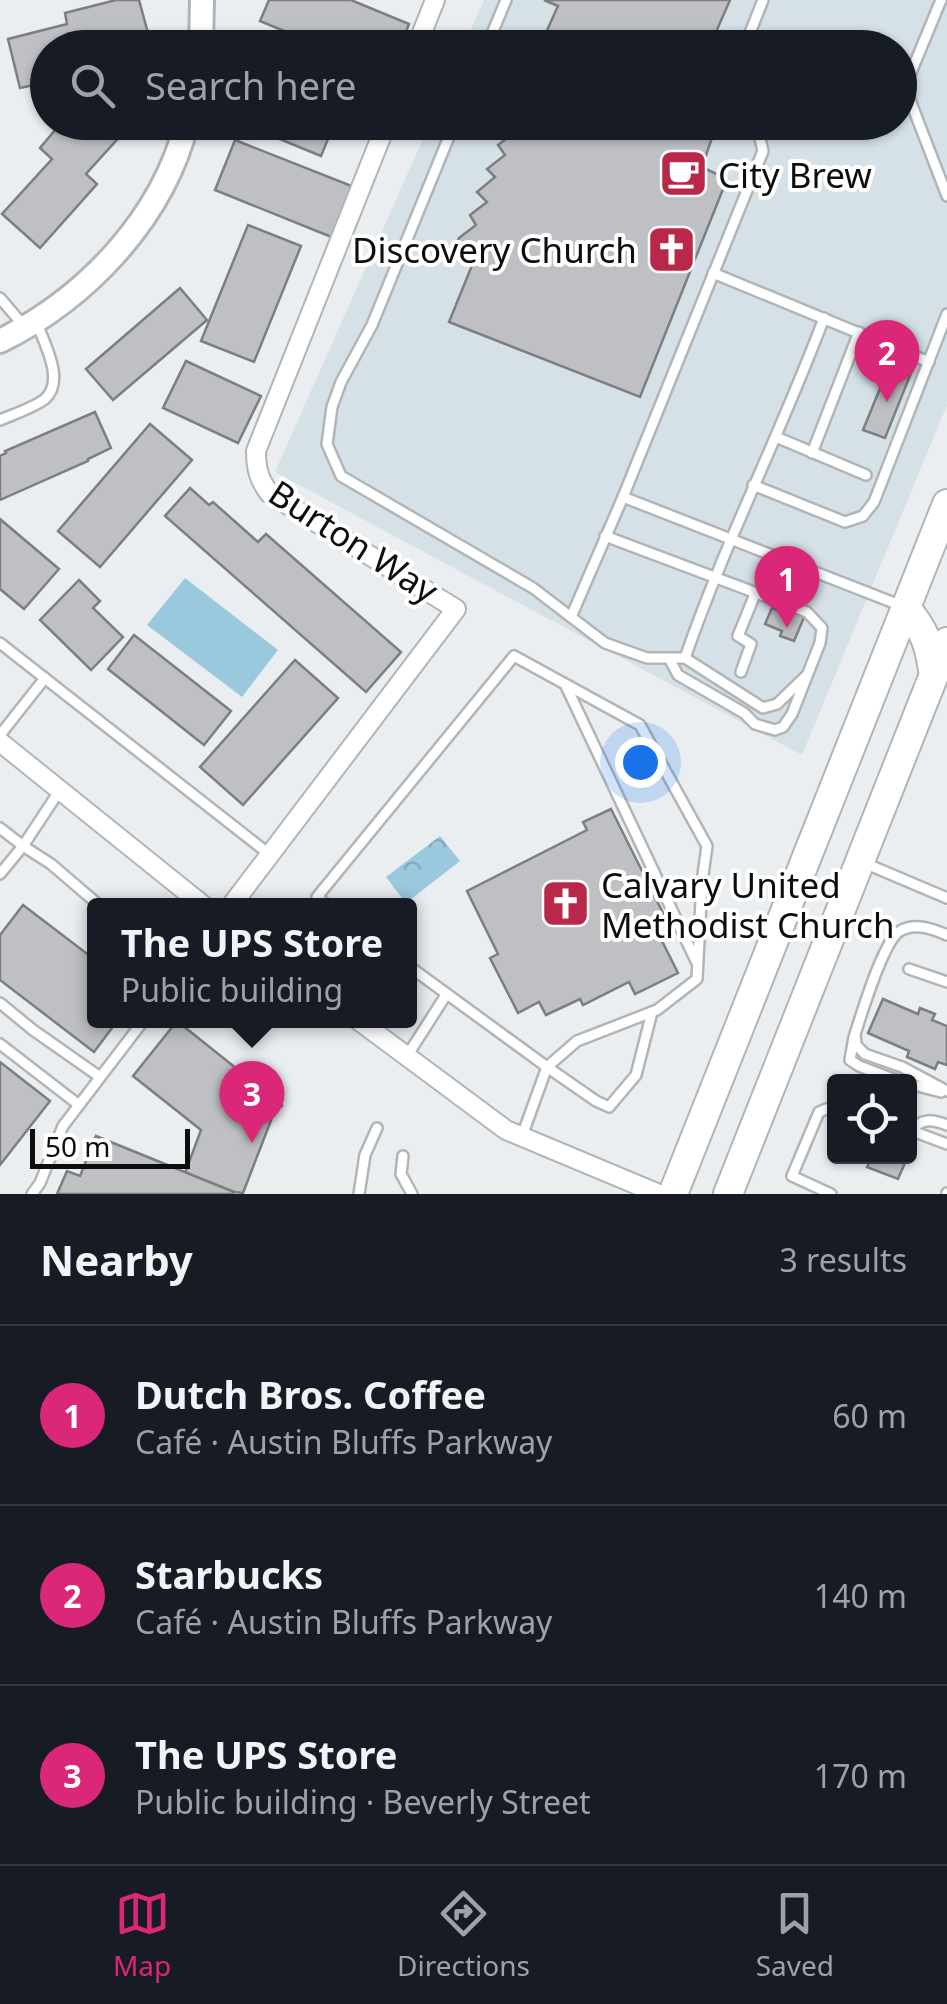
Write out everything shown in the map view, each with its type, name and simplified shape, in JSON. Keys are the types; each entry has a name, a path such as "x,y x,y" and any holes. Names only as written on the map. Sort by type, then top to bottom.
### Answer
{"main road":[{"path":"674,1194 947,504"},
{"path":"906,607 921,626 934,675"},
{"path":"728,1194 947,642"}],"street":[{"path":"201,30 202,0"},
{"path":"423,30 435,0"},
{"path":"0,341 30,324 96,273 145,216 167,178 181,140"},
{"name":"Burton Way","path":"237,898 456,609 270,493 259,479 256,467 256,451 379,140"},
{"path":"0,739 194,898"},
{"path":"369,1028 506,1130 659,1194"}],"lane":[{"path":"494,30 506,0"},
{"path":"752,30 764,0"},
{"path":"917,57 940,0"},
{"path":"917,118 947,196"},
{"path":"449,140 372,326 332,407 327,444 342,476 533,588 605,643 647,658 685,658 763,708 777,704 806,676"},
{"path":"571,617 762,151 760,140"},
{"path":"713,273 928,362"},
{"path":"0,298 30,324 52,362 53,378 44,399 0,420"},
{"path":"753,485 846,522 863,516 874,502 947,314"},
{"path":"685,658 824,318"},
{"path":"812,452 859,332"},
{"path":"776,437 866,475"},
{"path":"622,497 906,607"},
{"path":"606,536 807,612 822,628 820,643 792,714 783,727 775,730 756,724 678,675 670,660"},
{"path":"741,672 751,644 738,636 756,594"},
{"path":"0,643 270,854"},
{"path":"315,898 514,656 640,724 707,846 696,979 652,1012 577,1041 547,1067 522,1136"},
{"path":"0,739 44,678"},
{"path":"564,683 697,964"},
{"path":"0,874 60,790"},
{"path":"0,828 90,898"},
{"path":"860,860 947,898"},
{"path":"880,1074 850,1060 855,1034 890,941 902,929 919,926 947,935"},
{"path":"910,969 947,982"},
{"path":"417,972 608,1107 636,1075 652,1012"},
{"path":"407,1056 446,995"},
{"path":"0,1003 100,1077"},
{"path":"32,1194 63,1126 138,1028"},
{"path":"855,1034 856,1045 866,1054 902,1067 947,1092"},
{"path":"0,1044 79,1105"},
{"path":"917,1086 947,1092"},
{"path":"827,1109 818,1112 792,1176 831,1194"},
{"path":"917,1124 926,1120 947,1126"},
{"path":"359,1194 364,1155 377,1128"},
{"path":"917,1132 947,1144"},
{"path":"403,1156 401,1174 412,1194"}],"shaded area":[{"path":"484,0 947,0 947,405 802,755 275,472 422,140 917,140 917,30 471,30"}],"green space":[{"path":"185,578 278,650 242,697 147,625"},
{"path":"440,836 460,861 412,898 402,898 386,877"}],"building":[{"path":"116,0 139,0 147,30 43,30 67,24 65,13"},
{"path":"269,0 351,0 409,24 407,30 282,30 260,21"},
{"path":"544,0 730,0 717,30 547,30 558,6"},
{"path":"30,33 30,86 20,88 8,39"},
{"path":"47,140 117,140 86,174 97,184 40,248 2,214 52,159 40,148"},
{"path":"235,140 354,187 334,238 215,190"},
{"path":"282,140 328,140 321,156"},
{"path":"505,140 711,140 702,167 727,179 640,397 449,322 473,263 453,256 459,238 476,225 470,215 487,202 477,192 495,177 487,169 505,155 498,145"},
{"path":"248,225 301,246 254,362 201,341"},
{"path":"180,288 207,320 113,400 86,369"},
{"path":"186,361 261,396 238,443 163,408"},
{"path":"890,364 911,373 885,438 863,430"},
{"path":"95,412 111,448 0,500 0,456 5,451"},
{"path":"150,424 192,460 100,567 58,531"},
{"path":"190,488 209,505 213,502 258,542 266,534 401,652 366,692 165,516"},
{"path":"0,519 59,569 24,609 0,589"},
{"path":"79,580 100,601 93,608 123,637 91,670 40,620"},
{"path":"772,608 805,615 794,641 765,624"},
{"path":"134,635 231,711 204,745 108,669"},
{"path":"295,660 338,698 243,805 200,767"},
{"name":"Calvary United Methodist Church","path":"611,809 665,917 653,923 678,973 635,994 629,982 583,1005 580,999 546,1015 539,1002 518,1013 490,958 498,954 467,891 587,830 583,822"},
{"path":"23,905 87,954 87,1028 112,1028 94,1052 0,980 0,935"},
{"path":"883,999 918,1014 920,1008 935,1014 932,1020 947,1026 947,1065 938,1062 935,1069 907,1057 909,1051 868,1033"},
{"path":"171,1028 186,1028 271,1096 277,1093 282,1106 275,1110 243,1193 185,1173 201,1130 133,1076"},
{"path":"0,1062 50,1101 0,1165"},
{"path":"96,1136 234,1192 57,1194 67,1171 80,1176"},
{"path":"868,1164 905,1164 898,1179 867,1167"}],"place":[{"name":"City Brew","path":"683,174"},
{"name":"Discovery Church","path":"672,249"},
{"name":"Starbucks","path":"887,402"},
{"name":"Dutch Bros. Coffee","path":"787,628"},
{"name":"Calvary United Methodist Church","path":"566,904"},
{"name":"The UPS Store","path":"252,1143"}]}
